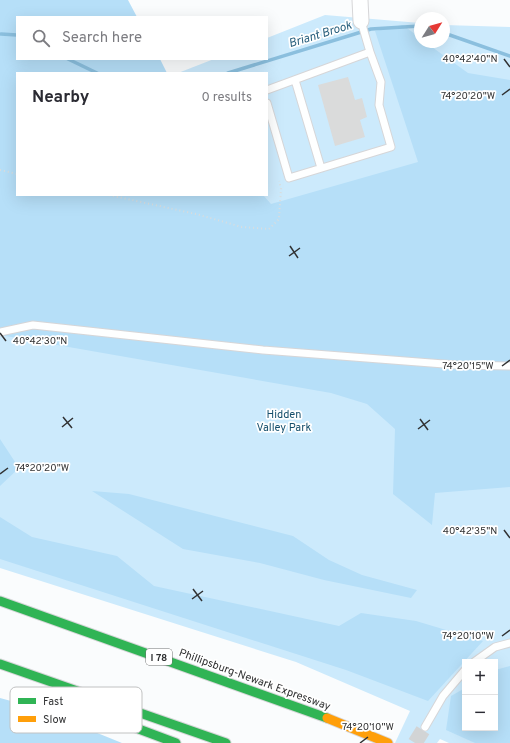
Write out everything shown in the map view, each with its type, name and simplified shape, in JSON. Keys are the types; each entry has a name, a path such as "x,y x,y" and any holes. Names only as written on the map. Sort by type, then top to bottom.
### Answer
{"highway":[{"name":"Phillipsburg-Newark Expressway","path":"0,601 311,712 388,743"},
{"path":"0,664 66,687"},
{"path":"142,714 226,743"},
{"path":"142,730 176,743"}],"street":[{"path":"360,0 361,21"}],"lane":[{"path":"268,106 289,178 391,146 379,105 381,82 361,21"},
{"path":"268,90 370,52"},
{"path":"295,80 321,168"},
{"path":"0,332 34,325 263,350 457,365 510,366"},
{"path":"478,659 495,647 510,643"},
{"path":"425,727 443,696 462,674"}],"path":[{"path":"0,170 16,174"},
{"path":"114,196 196,214 242,227 269,229 279,219 281,189 277,174"}],"green space":[{"name":"Hidden Valley Park","path":"325,15 414,22 414,48 450,48 450,25 510,27 510,743 449,743 440,739 437,743 395,743 410,711 296,662 0,568 0,140 16,196 268,196 268,72 181,72 211,60 268,60 268,38"}],"shaded area":[{"path":"0,0 128,0 136,16 16,16 16,60 160,60 166,72 16,72 16,196 264,196 271,204 418,162 375,31 403,25 414,33 414,48 433,48 468,73 510,80 510,487 435,493 432,525 393,494 395,429 367,404 331,393 0,335"},
{"path":"0,439 19,468 0,486"},
{"path":"92,491 129,494 293,536 329,560 362,575 417,590 411,598 324,580 260,563 183,549"},
{"path":"0,517 32,537 117,556 154,586 339,626 361,613 416,621 483,641 466,659 462,659 462,664 428,701 346,670 0,559"},
{"path":"510,666 510,743 475,743 446,730 451,696 462,690 462,731 498,731 498,669"},
{"path":"0,698 10,701 10,733 97,733 122,743 0,743"}],"building":[{"path":"348,77 355,100 362,98 367,117 360,120 365,137 335,146 318,85"}],"waterway":[{"name":"Briant Brook","path":"231,72 371,29 414,26"},
{"name":"Briant Brook","path":"1,34 16,35"},
{"name":"Briant Brook","path":"450,35 510,56"},
{"name":"Briant Brook","path":"70,60 95,72"}],"tunnel":[{"path":"415,743 425,727"}],"traffic: fast":[{"path":"0,601 327,718"},
{"path":"0,664 66,687"},
{"path":"142,714 226,743"},
{"path":"142,730 176,743"}],"traffic: slow":[{"path":"327,718 388,743"}]}
